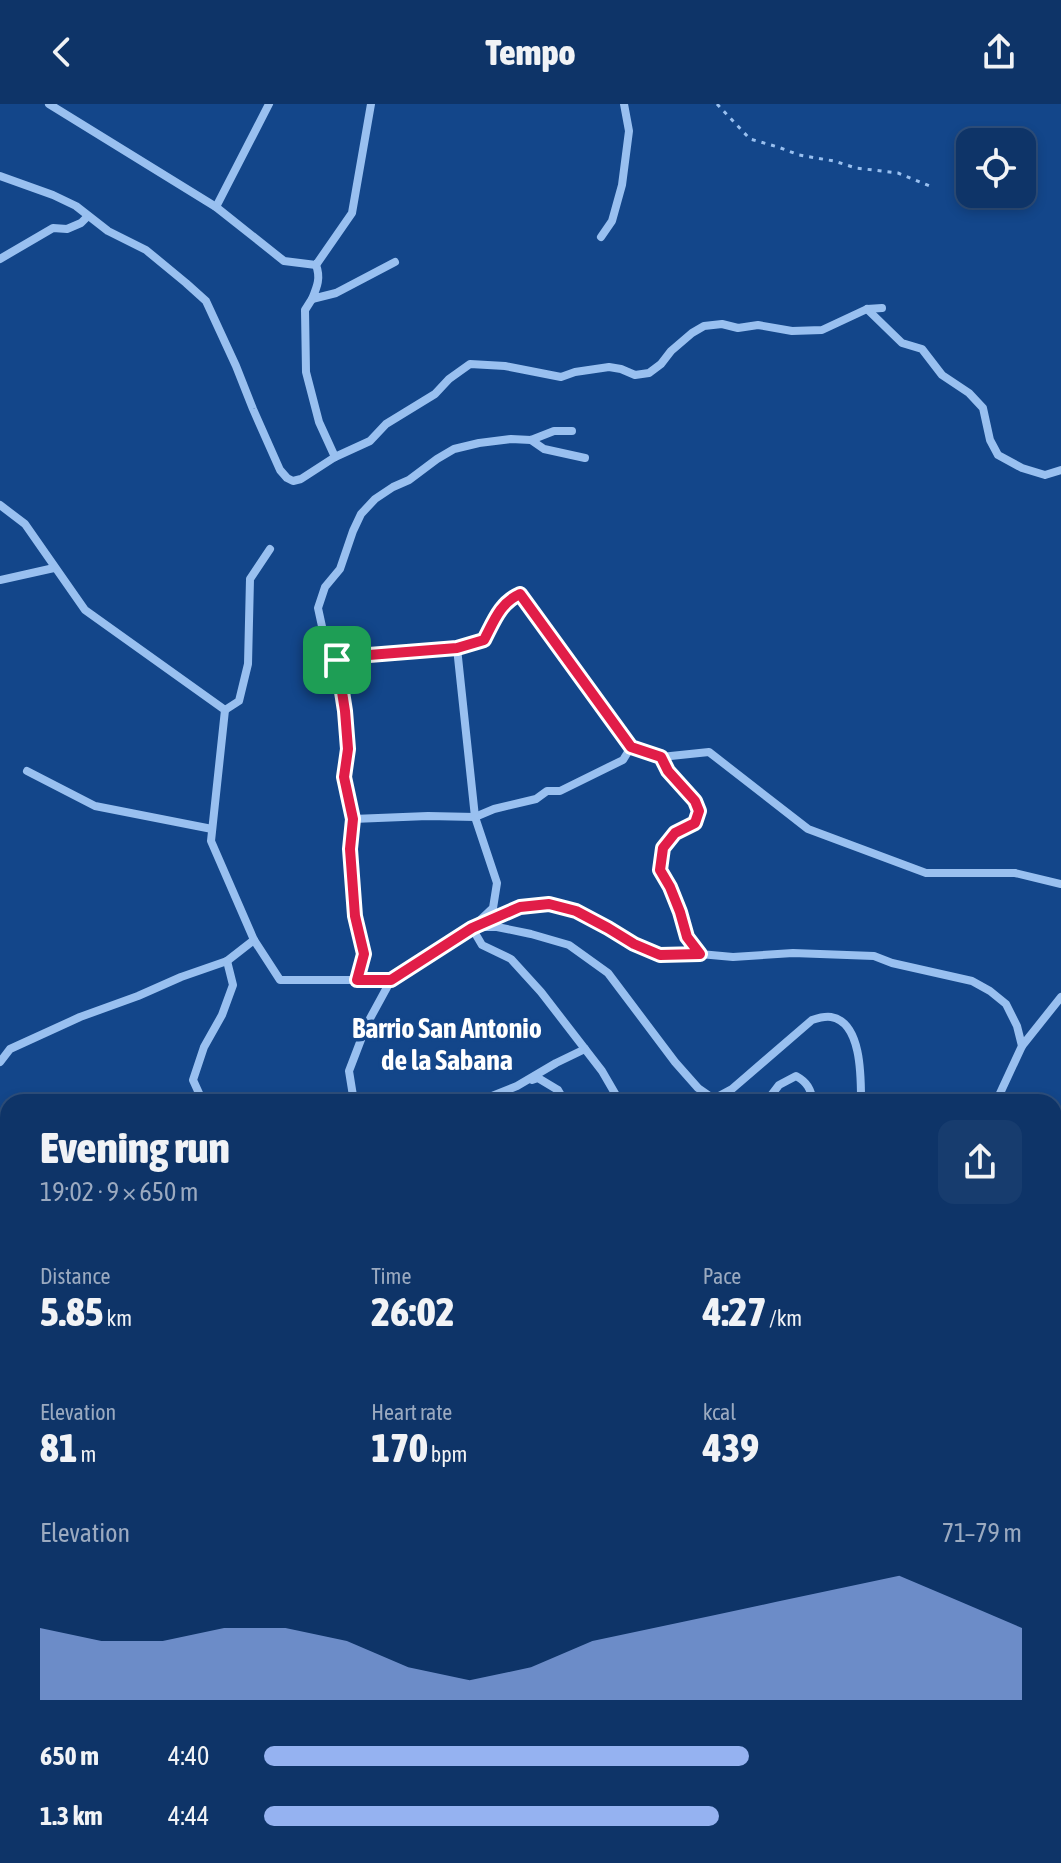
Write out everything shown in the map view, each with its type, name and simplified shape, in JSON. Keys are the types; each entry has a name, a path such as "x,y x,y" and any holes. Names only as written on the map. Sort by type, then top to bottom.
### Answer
{"street":[{"path":"49,104 216,207 284,261 316,265"},
{"path":"216,207 269,104"},
{"path":"316,265 352,213 371,104"},
{"path":"601,237 612,221 622,185 629,131 624,104"},
{"path":"0,176 76,206 108,231 146,250 206,301 280,470 293,481 370,441 386,424 435,394 470,364 505,366 561,377 609,367 635,375 649,373 692,333 704,326 722,324 738,328 758,325 792,331 822,330 867,309 882,308"},
{"path":"0,259 53,228 67,229 88,216"},
{"path":"312,299 336,293 395,262"},
{"path":"316,265 319,273 317,287 305,310 306,372 319,422 335,457"},
{"path":"867,309 902,343 922,349 942,375 969,393 983,408 990,440 998,455 1022,468 1045,475 1061,470"},
{"path":"357,980 364,954 355,916 350,849 353,819 344,777 348,749 345,711 337,660 323,631 318,608 325,587 340,569 361,514 375,499 409,480 437,459 454,449 479,443 531,440 554,431 572,431"},
{"path":"531,440 544,449 585,458"},
{"path":"0,505 25,524 85,610 225,710"},
{"path":"225,710 239,701 248,664 250,579 270,549"},
{"path":"0,580 54,568"},
{"path":"337,660 457,648 484,640 497,613 520,594 631,747 661,757 709,752 808,829 926,873 1015,873 1061,884"},
{"path":"457,648 475,817 497,883 493,908 472,928"},
{"path":"225,710 211,841 254,940 280,980 391,980"},
{"path":"353,819 475,817 536,799 547,791 560,791 623,760 631,747"},
{"path":"661,757 668,771 695,801 699,811 695,823 675,833 663,848 660,870 670,887 687,937 700,954"},
{"path":"27,771 95,806 212,829"},
{"path":"353,1094 349,1071 367,1024 391,980 472,928 520,907 549,904 576,911 660,955 733,957 793,953 874,956 972,981 1006,1004 1017,1026 1022,1046"},
{"path":"472,928 497,927 569,945 608,973 675,1062 707,1094"},
{"path":"472,928 482,945 511,959 531,981 602,1071 614,1094"},
{"path":"0,1062 10,1049 181,977 227,961 254,940"},
{"path":"199,1094 193,1080 204,1047 222,1015 233,985 227,961"},
{"path":"1000,1094 1022,1046 1061,997"},
{"path":"723,1094 812,1020 827,1016 838,1019 850,1030 857,1049 861,1094"},
{"path":"517,1086 585,1049"},
{"path":"772,1094 779,1085 796,1076 806,1081 812,1094"},
{"path":"497,1094 538,1078 560,1094"}],"path":[{"path":"717,104 750,139 799,155 856,168 898,173 932,187"}],"district":[{"name":"Barrio San Antonio de la Sabana","path":"447,1044"}],"route":[{"path":"520,594 631,747 661,757 668,771 695,801 699,811 695,823 675,833 663,848 660,870 670,887 687,937 700,954 660,955 576,911 549,904 520,907 472,928 391,980 357,980 364,954 355,916 350,849 353,819 344,777 348,749 337,660 457,648 484,640 497,613 520,594"}]}
